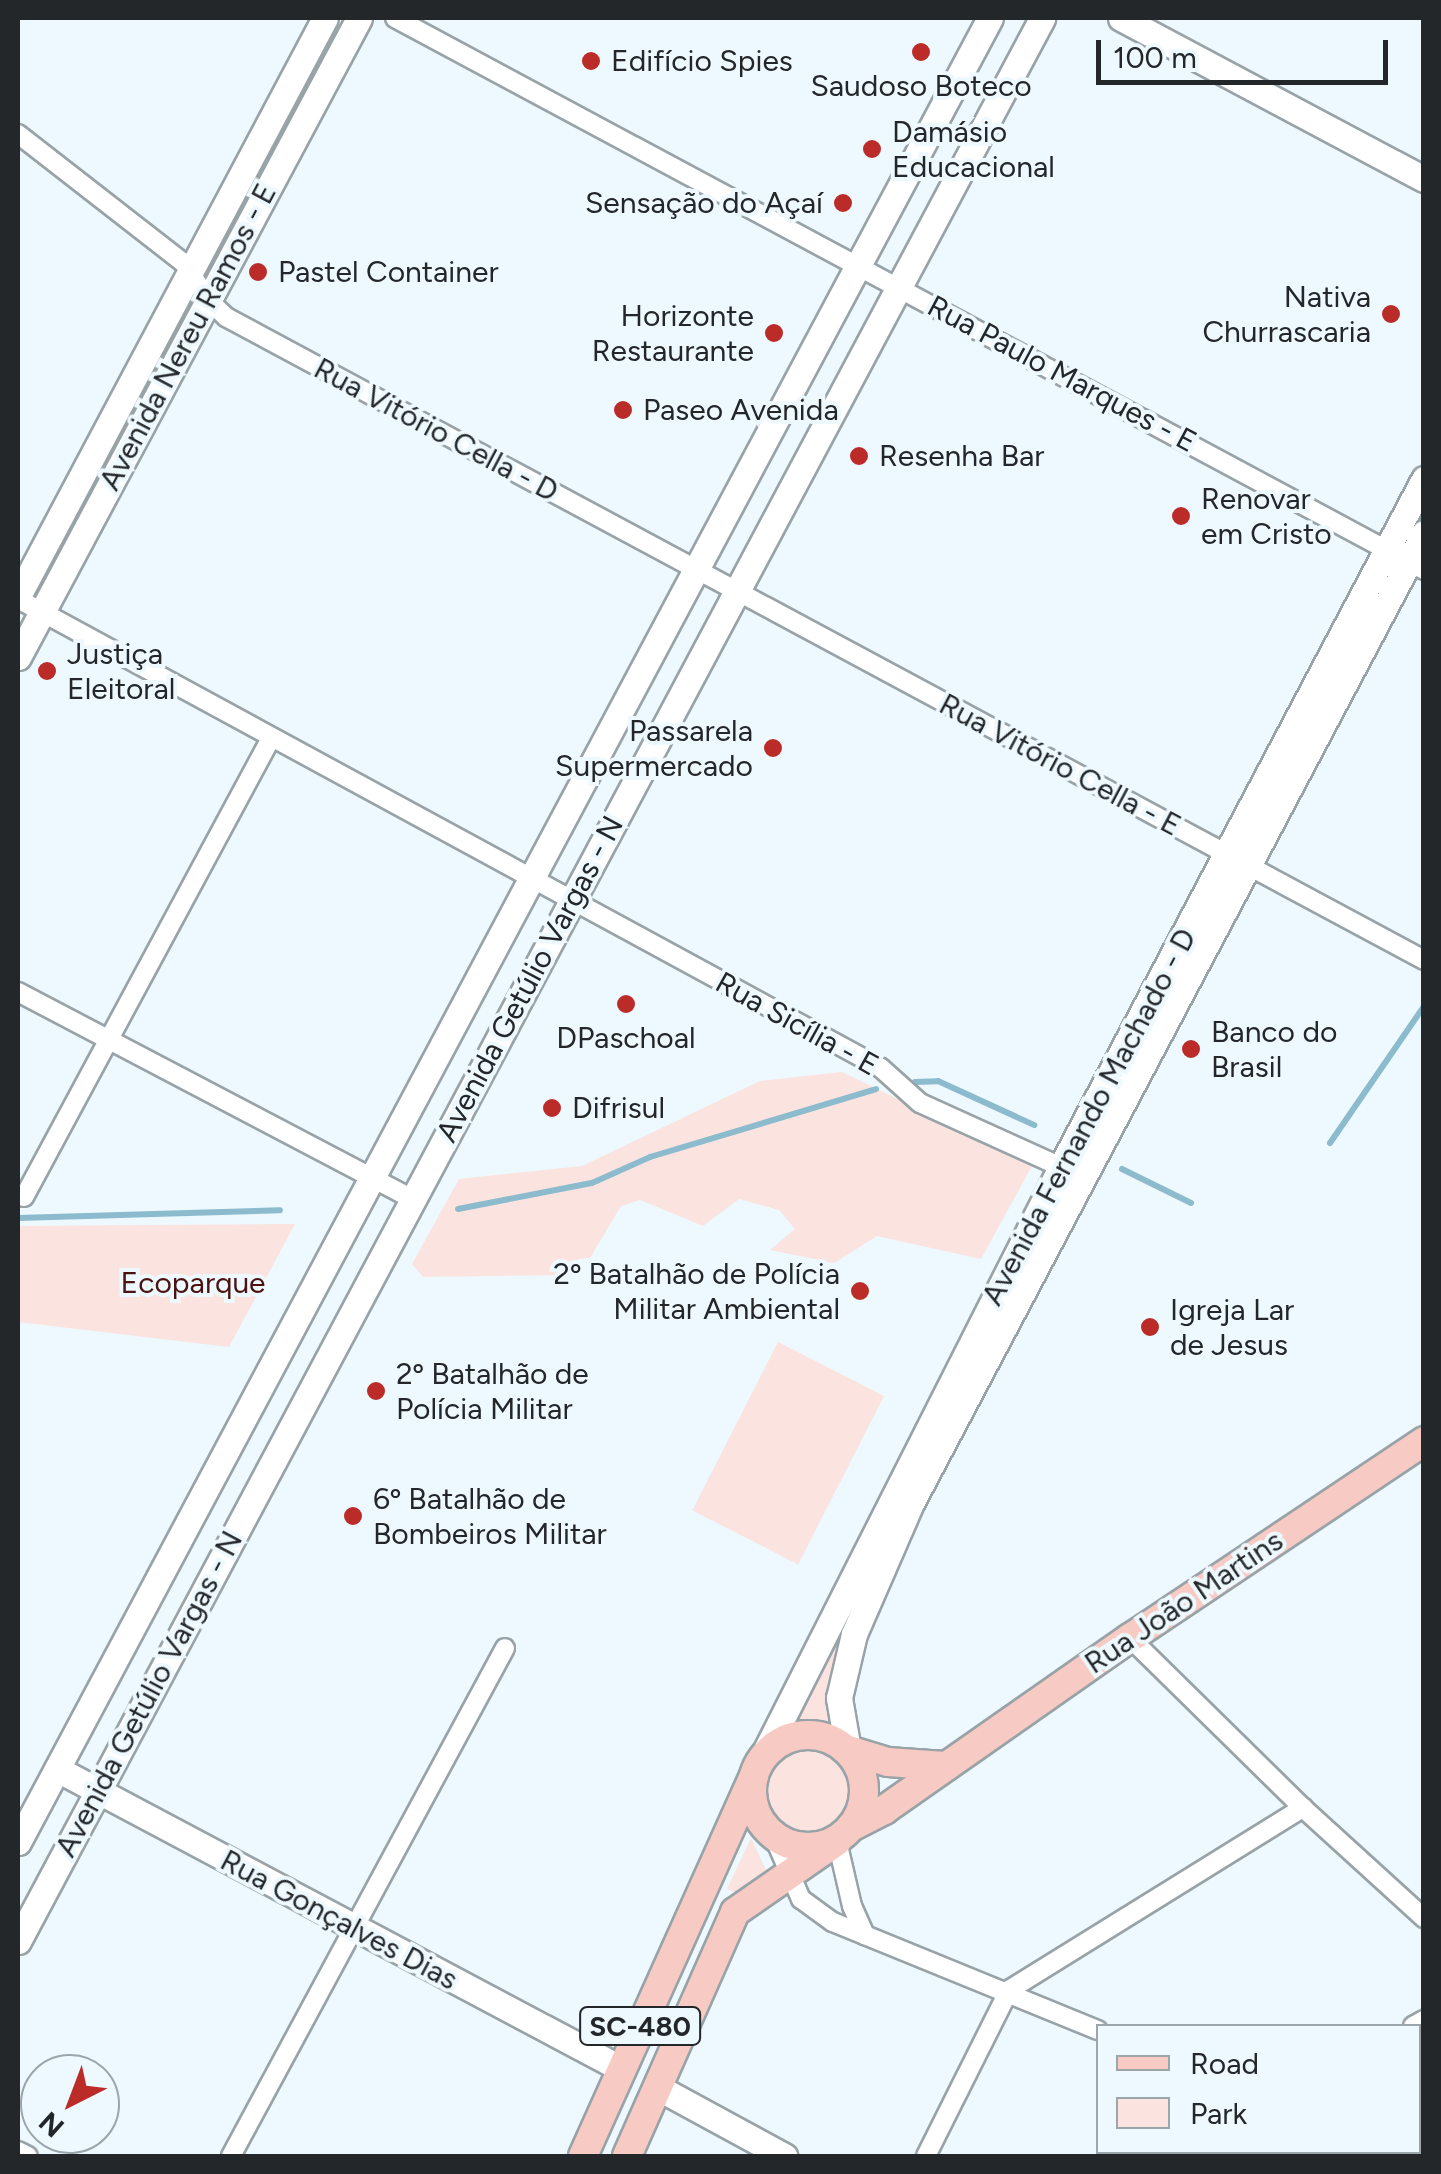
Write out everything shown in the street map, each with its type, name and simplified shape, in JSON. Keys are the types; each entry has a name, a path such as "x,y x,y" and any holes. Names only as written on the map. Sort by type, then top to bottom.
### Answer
{"main road":[{"name":"Rua João Martins","path":"845,1834 1424,1441"},
{"path":"845,1834 816,1848 794,1846 773,1836 754,1809 758,1767 777,1743 813,1735 888,1762 945,1766"},
{"path":"628,2156 734,1912 845,1834 862,1812 864,1779 848,1750"},
{"name":"Avenida Fernando Machado - D","path":"583,2156 758,1767"}],"street":[{"name":"Avenida Nereu Ramos - E","path":"18,598 325,18"},
{"path":"348,18 360,18"},
{"name":"Avenida Nereu Ramos - E","path":"18,657 360,18"},
{"name":"Rua Paulo Marques - E","path":"395,18 1406,561"},
{"name":"Avenida Getúlio Vargas - N","path":"18,1842 990,18"},
{"name":"Avenida Getúlio Vargas - N","path":"18,1941 1042,18"},
{"path":"1120,18 1424,180"},
{"name":"Rua Vitório Cella - D","path":"18,134 184,263 208,300 226,318 696,569"},
{"name":"Avenida Fernando Machado - D","path":"1406,561 1424,479"},
{"name":"Avenida Fernando Machado - D","path":"848,1750 838,1698 885,1535 1061,1167 1424,533"},
{"name":"Rua Vitório Cella - E","path":"696,569 1424,960"},
{"name":"Rua Sicília - E","path":"18,598 882,1068 920,1103 1061,1167"},
{"path":"612,728 654,748"},
{"path":"24,1197 271,738"},
{"name":"Avenida Fernando Machado - D","path":"758,1767 885,1535 1236,859"},
{"path":"18,992 413,1199"},
{"path":"344,1231 384,1253"},
{"path":"215,1472 256,1494"},
{"path":"183,1531 224,1553"},
{"path":"1130,1638 1302,1808 1424,1918"},
{"path":"231,2156 505,1648"},
{"name":"Rua Gonçalves Dias","path":"57,1768 622,2069"},
{"path":"926,2156 1009,1990 1302,1808"},
{"path":"845,1834 852,1906 864,1935"},
{"path":"773,1836 801,1900 833,1922 1009,1990 1096,2029"},
{"path":"658,2087 784,2156"},
{"path":"18,2151 28,2156"}],"green space":[{"path":"842,1072 1033,1164 981,1259 877,1236 834,1263 770,1250 795,1229 779,1210 739,1199 703,1226 640,1200 621,1206 590,1258 578,1259 569,1275 423,1277 412,1264 459,1179 582,1166 760,1081"},
{"name":"Ecoparque","path":"295,1224 229,1347 18,1322 18,1226"},
{"path":"778,1342 884,1396 798,1564 692,1510"},
{"path":"833,1638 840,1642 827,1686 829,1728 796,1727"},
{"path":"808,1744 840,1757 853,1789 840,1821 808,1834 776,1821 763,1789 776,1757"},
{"path":"751,1838 766,1870 736,1893 727,1889"}],"waterway":[{"path":"1330,1143 1424,1006"},
{"path":"915,1082 938,1081 1034,1125"},
{"path":"458,1209 592,1183 650,1157 876,1089"},
{"path":"1122,1169 1191,1203"},
{"path":"18,1218 280,1210"}],"place":[{"name":"Saudoso Boteco","path":"921,52"},
{"name":"Edifício Spies","path":"591,61"},
{"name":"Damásio Educacional","path":"872,149"},
{"name":"Sensação do Açaí","path":"843,203"},
{"name":"Pastel Container","path":"258,272"},
{"name":"Nativa Churrascaria","path":"1391,314"},
{"name":"Horizonte Restaurante","path":"774,333"},
{"name":"Paseo Avenida","path":"623,410"},
{"name":"Resenha Bar","path":"859,456"},
{"name":"Renovar em Cristo","path":"1181,516"},
{"name":"Justiça Eleitoral","path":"47,671"},
{"name":"Passarela Supermercado","path":"773,748"},
{"name":"DPaschoal","path":"626,1004"},
{"name":"Banco do Brasil","path":"1191,1049"},
{"name":"Difrisul","path":"552,1108"},
{"name":"2º Batalhão de Polícia Militar Ambiental","path":"860,1291"},
{"name":"Igreja Lar de Jesus","path":"1150,1327"},
{"name":"2º Batalhão de Polícia Militar","path":"376,1391"},
{"name":"6º Batalhão de Bombeiros Militar","path":"353,1516"}]}
